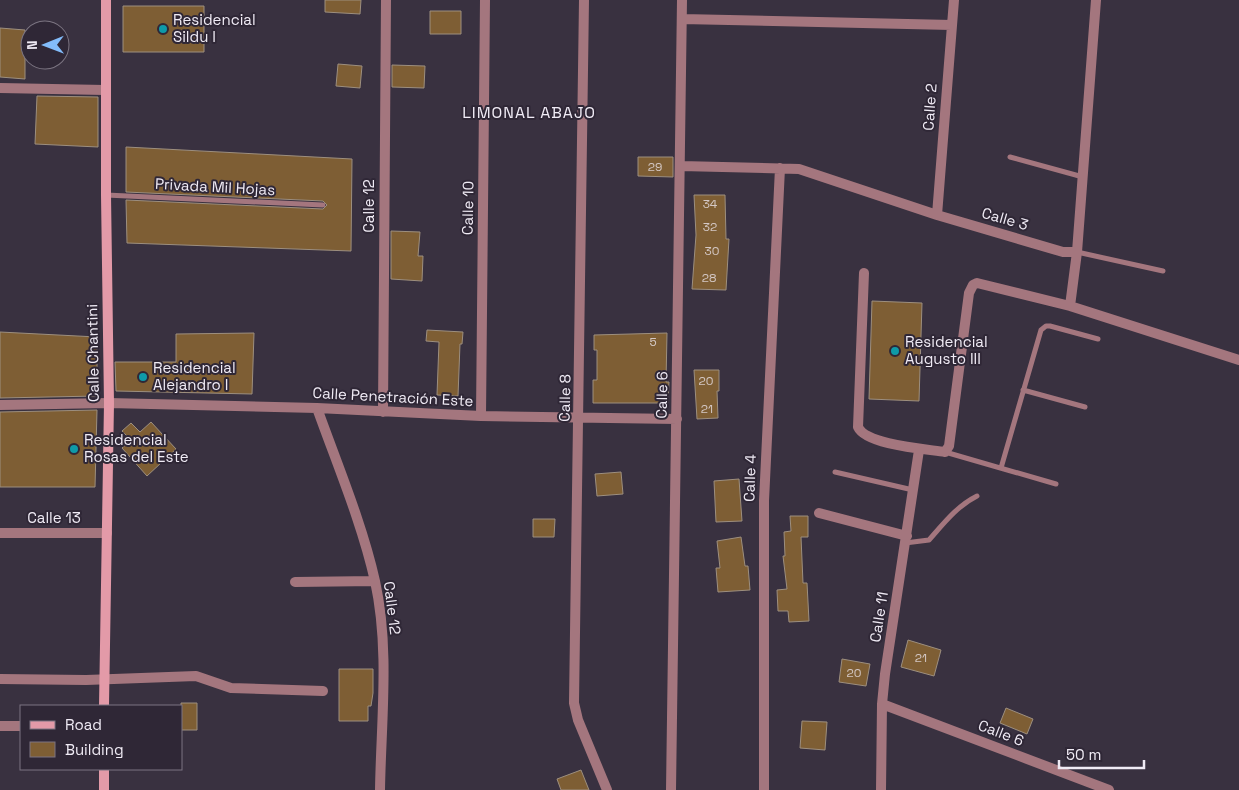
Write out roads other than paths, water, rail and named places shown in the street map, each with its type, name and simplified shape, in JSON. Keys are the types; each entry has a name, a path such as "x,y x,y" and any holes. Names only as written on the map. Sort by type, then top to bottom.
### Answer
{"street":[{"name":"Calle Chantini","path":"104,705 109,403 105,90 106,0"},
{"name":"Calle 12","path":"383,412 386,0"},
{"name":"Calle 10","path":"481,416 485,0"},
{"name":"Calle 8","path":"584,0 574,703 578,720 607,790"},
{"name":"Calle 6","path":"671,790 682,0"},
{"name":"Calle 2","path":"937,215 954,0"},
{"path":"1070,306 1078,252 1096,0"},
{"path":"682,19 952,25"},
{"path":"0,88 105,90"},
{"name":"Calle 3","path":"680,166 780,168 815,173 937,215 1063,252 1078,252"},
{"name":"Calle 4","path":"764,790 764,501 780,168"},
{"path":"864,273 858,427 866,437 919,450 945,452 950,446 969,293 973,284 982,283 1070,306 1239,360"},
{"name":"Calle Penetración Este","path":"0,405 109,403 317,408 481,416 677,419"},
{"name":"Calle 12","path":"317,408 375,581 381,620 383,669 380,790"},
{"name":"Calle 11","path":"881,790 882,704 919,450"},
{"path":"819,513 906,540"},
{"name":"Calle 13","path":"0,533 107,533"},
{"path":"295,582 375,581"},
{"path":"0,679 104,679 196,676 231,688 322,691"},
{"name":"Calle 6","path":"882,704 1109,790"},
{"path":"0,726 20,726"},
{"path":"104,770 104,790"}],"lane":[{"path":"1010,157 1083,177"},
{"name":"Privada Mil Hojas","path":"106,195 323,205"},
{"path":"1078,252 1163,271"},
{"path":"1001,468 1041,330 1046,326 1098,339"},
{"path":"1023,390 1085,407"},
{"path":"945,452 1056,484"},
{"path":"835,472 914,490"},
{"path":"906,540 929,540 965,502 977,496"}],"place":[{"name":"Residencial Sildu I","path":"163,29"},
{"name":"Residencial Augusto III","path":"895,351"},
{"name":"Residencial Alejandro I","path":"143,377"},
{"name":"Residencial Rosas del Este","path":"74,449"}],"district":[{"name":"LIMONAL ABAJO","path":"529,112"}]}
